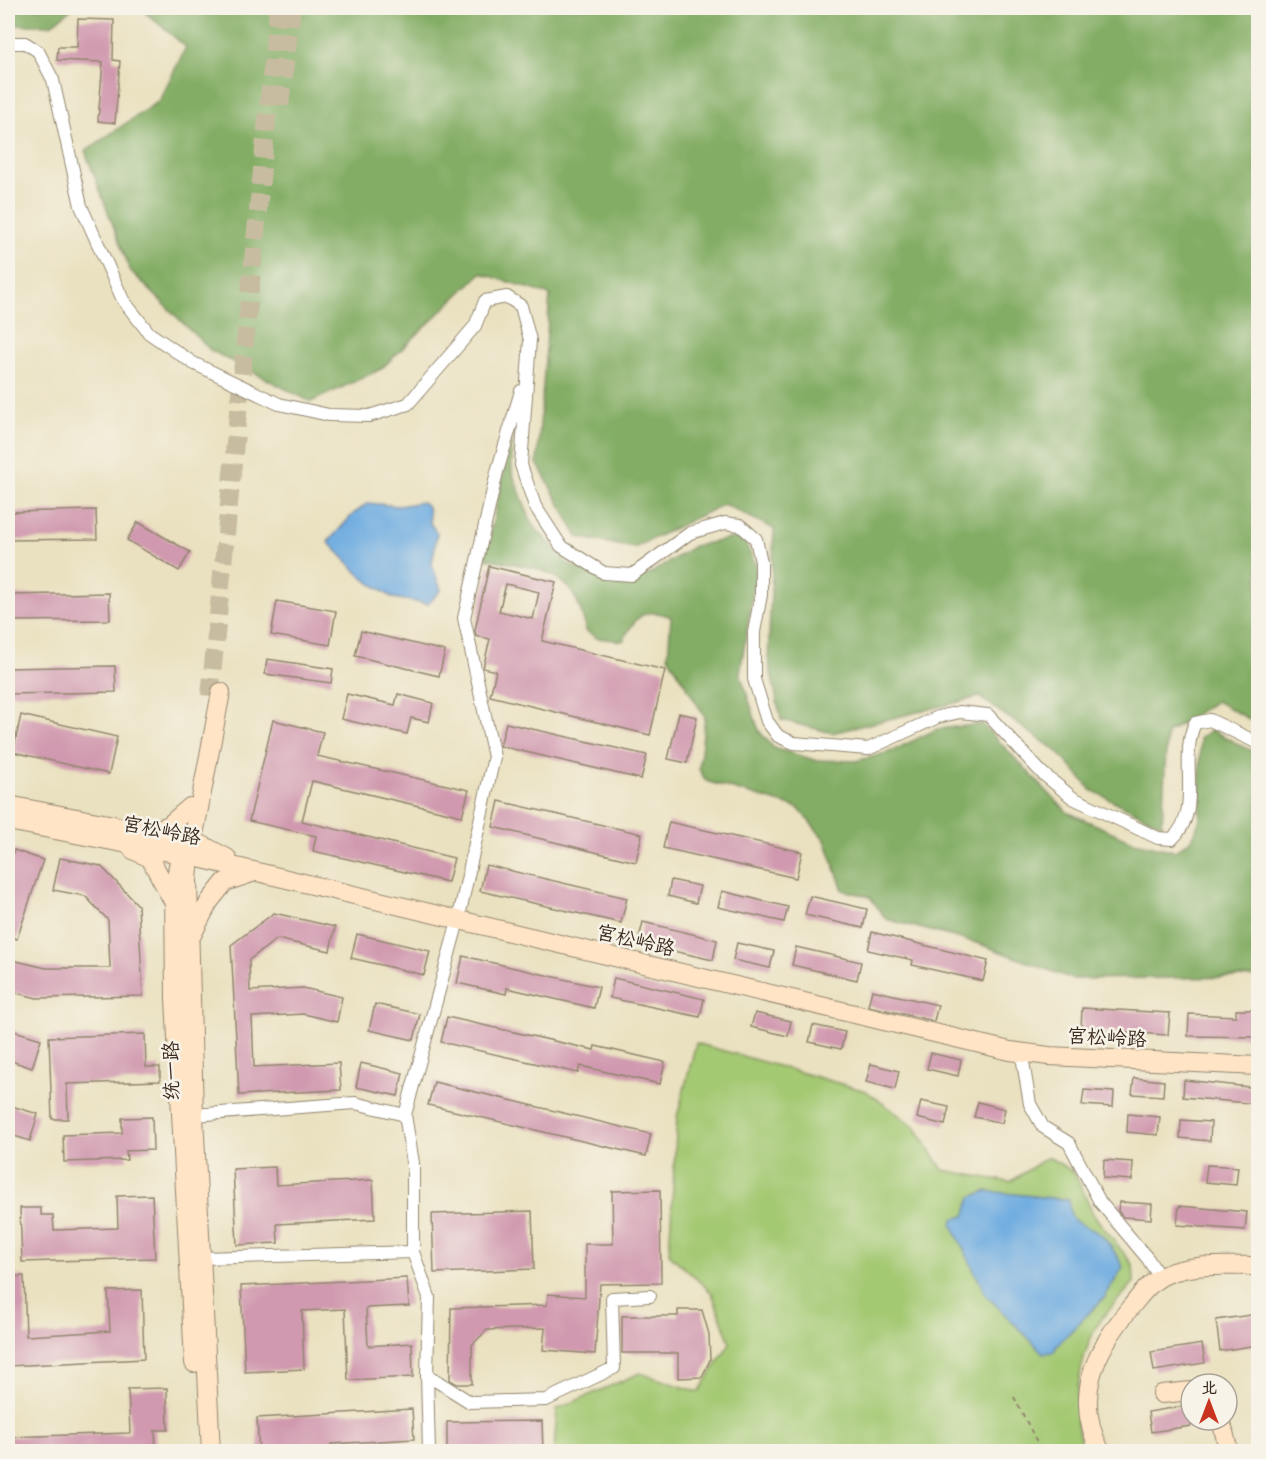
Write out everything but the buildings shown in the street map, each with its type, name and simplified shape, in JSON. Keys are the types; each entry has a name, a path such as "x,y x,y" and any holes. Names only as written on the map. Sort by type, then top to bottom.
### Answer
{"main road":[{"name":"统一路","path":"199,1452 176,999 174,903 187,847 216,694 190,807 187,847 194,1115 210,1452"},
{"path":"8,805 143,832 187,847"},
{"path":"143,832 168,826 190,807"},
{"name":"宫松岭路","path":"8,821 118,843 187,847 255,872 1024,1053 1258,1066"},
{"path":"118,843 150,858 174,903"},
{"path":"190,940 209,902 225,882 255,872"},
{"path":"1101,1452 1088,1409 1091,1369 1107,1336 1147,1287 1160,1278 1195,1267 1258,1266"},
{"path":"1162,1394 1179,1392"},
{"path":"1224,1432 1229,1452"}],"street":[{"path":"8,43 25,43 38,51 53,80 81,206 123,300 149,333 193,363 279,404 329,415 369,416 408,404 475,326 485,301 507,297 521,306 531,340 521,465 535,506 561,546 604,573 632,574 690,533 725,523 740,525 756,539 761,562 761,595 754,632 754,679 767,721 778,736 794,743 868,749 938,717 960,712 988,715 1042,773 1073,798 1158,838 1172,839 1182,830 1188,816 1188,738 1195,723 1210,720 1258,743"},
{"path":"429,1452 427,1375 429,1298 413,1252 413,1163 405,1115 458,921 494,757 464,618 497,472 520,396 531,340"},
{"path":"1024,1053 1023,1062 1030,1104 1043,1127 1069,1143 1100,1202 1148,1259 1160,1278"},
{"path":"194,1115 355,1103 405,1115"},
{"path":"202,1258 413,1252"},
{"path":"427,1375 470,1402 546,1400 614,1368 612,1298 650,1296"}],"path":[{"path":"1014,1397 1042,1452"}],"green space":[{"path":"8,8 73,8 51,25 8,25"},
{"path":"140,8 1258,8 1258,724 1216,701 1167,733 1162,825 1091,790 1058,752 979,697 832,733 781,720 768,658 774,529 724,504 634,548 578,537 537,463 550,295 481,273 381,369 311,402 210,350 130,270 85,151 159,101 186,47"},
{"path":"512,434 512,472 532,524 568,564 612,583 648,575 694,546 733,538 745,543 757,567 740,673 759,731 774,748 815,760 856,761 890,752 937,729 982,724 1067,812 1134,842 1175,851 1192,839 1200,819 1200,738 1211,730 1258,754 1258,977 1072,979 980,944 886,919 870,897 843,890 825,840 798,808 706,781 699,769 705,717 668,656 671,617 647,613 636,620 623,641 597,638 586,631 581,610 564,583 538,569 485,558"},
{"path":"696,1043 866,1091 915,1127 943,1170 1010,1182 1048,1157 1074,1172 1093,1214 1133,1265 1134,1282 1095,1329 1084,1357 1076,1407 1080,1438 1085,1451 554,1452 557,1409 640,1373 699,1392 730,1343 712,1293 669,1254 677,1117"}],"water":[{"path":"422,502 428,507 430,523 437,533 432,565 441,590 428,604 393,598 364,579 328,542 353,514 368,503 399,506"},
{"path":"987,1191 1069,1200 1073,1219 1101,1235 1123,1267 1105,1297 1057,1345 1054,1352 1043,1353 986,1295 952,1225 953,1219 965,1216 971,1197"}],"tunnel":[{"path":"210,696 278,8"},
{"path":"280,105 292,8"}]}
